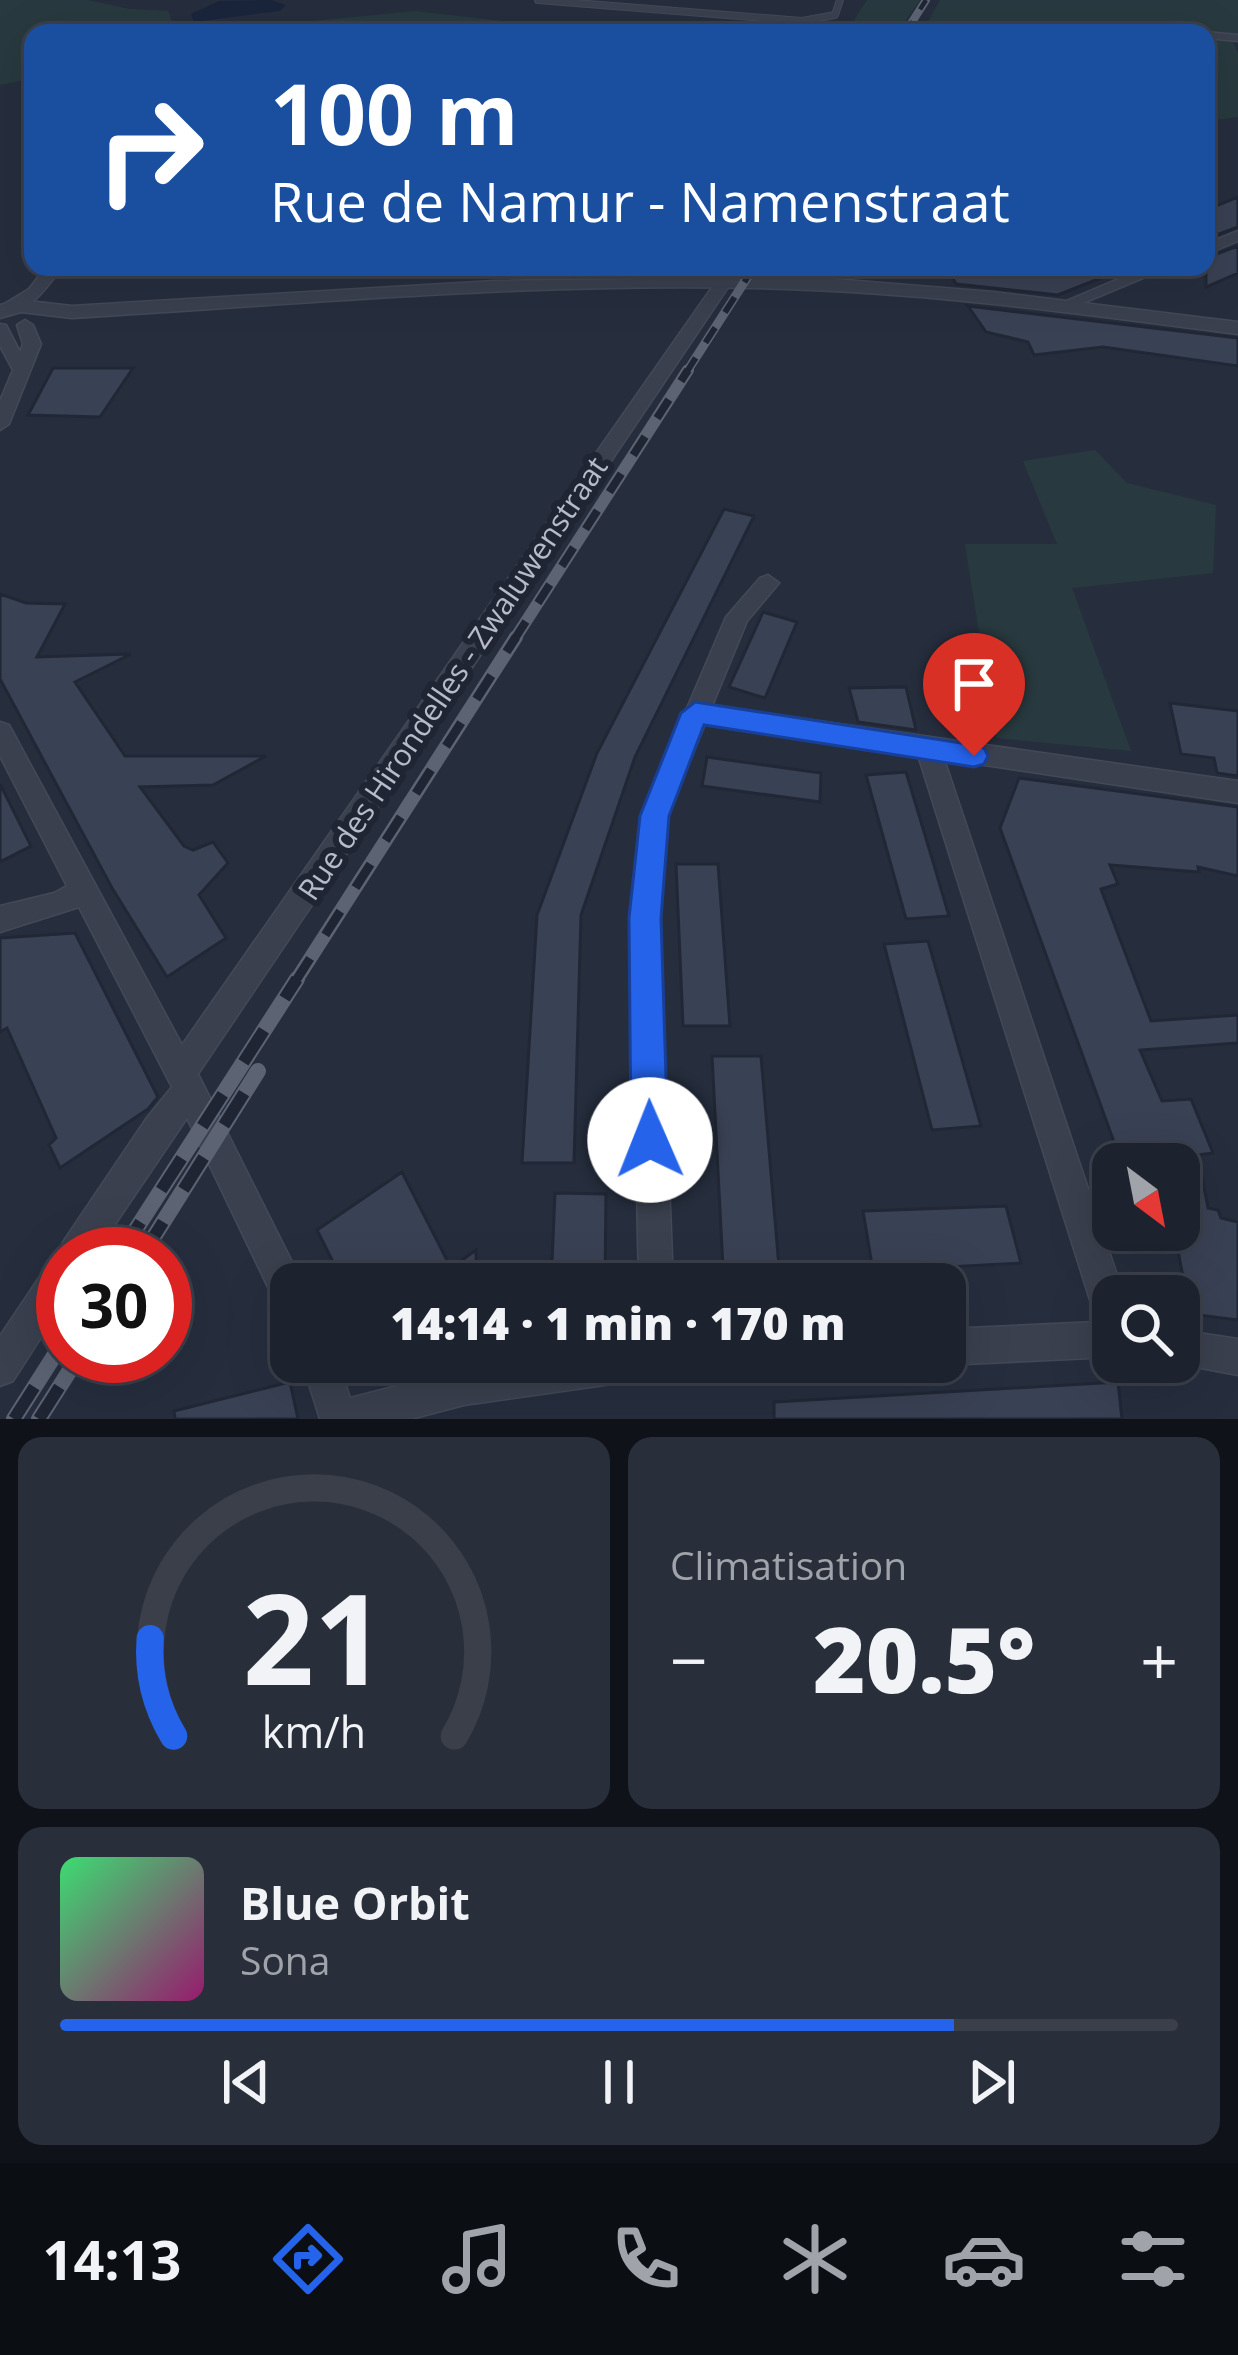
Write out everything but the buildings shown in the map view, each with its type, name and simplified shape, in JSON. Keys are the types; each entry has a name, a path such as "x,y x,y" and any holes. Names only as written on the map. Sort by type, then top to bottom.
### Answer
{"street":[{"path":"146,0 174,0"},
{"path":"0,424 20,367 16,314 47,276"},
{"path":"1070,303 1138,276"},
{"path":"16,314 639,283 723,283 1070,303 1238,328"},
{"name":"Rue des Hirondelles - Zwaluwenstraat","path":"93,1227 723,283"},
{"path":"655,1263 645,918 654,816 737,616 768,584"},
{"path":"695,713 1238,792"},
{"path":"0,732 186,1082 274,1263"},
{"path":"929,750 1099,1275"},
{"path":"0,919 60,904 86,890"},
{"path":"0,1368 36,1313"},
{"path":"966,1346 1092,1340"},
{"path":"1200,1351 1238,1357"},
{"path":"327,1383 339,1419 492,1383"}],"lane":[{"path":"538,0 802,21 835,15 840,0"}],"shaded area":[{"path":"0,0 88,0 168,11 173,24 24,24 24,80 0,85"},
{"path":"867,0 920,0 903,24 852,24"},
{"path":"940,0 1238,0 1238,39 1232,40 1238,53 1238,117 1215,120 1215,24 927,24"},
{"path":"415,11 528,24 282,24"},
{"path":"1095,450 1127,483 1216,505 1213,573 1072,588 1131,751 996,738 965,544 1057,544 1023,461"}],"water":[{"path":"271,0 286,5 280,11 194,22 191,14 219,1"}],"railway":[{"path":"911,24 926,0"},
{"path":"686,373 748,276"},
{"path":"514,640 688,370"},
{"path":"295,982 516,637"},
{"path":"137,1227 297,979"},
{"path":"160,1227 258,1071"},
{"path":"14,1419 37,1383"},
{"path":"39,1419 62,1383"}],"route":[{"path":"650,1140 645,918 654,816 695,713 974,756"}]}
